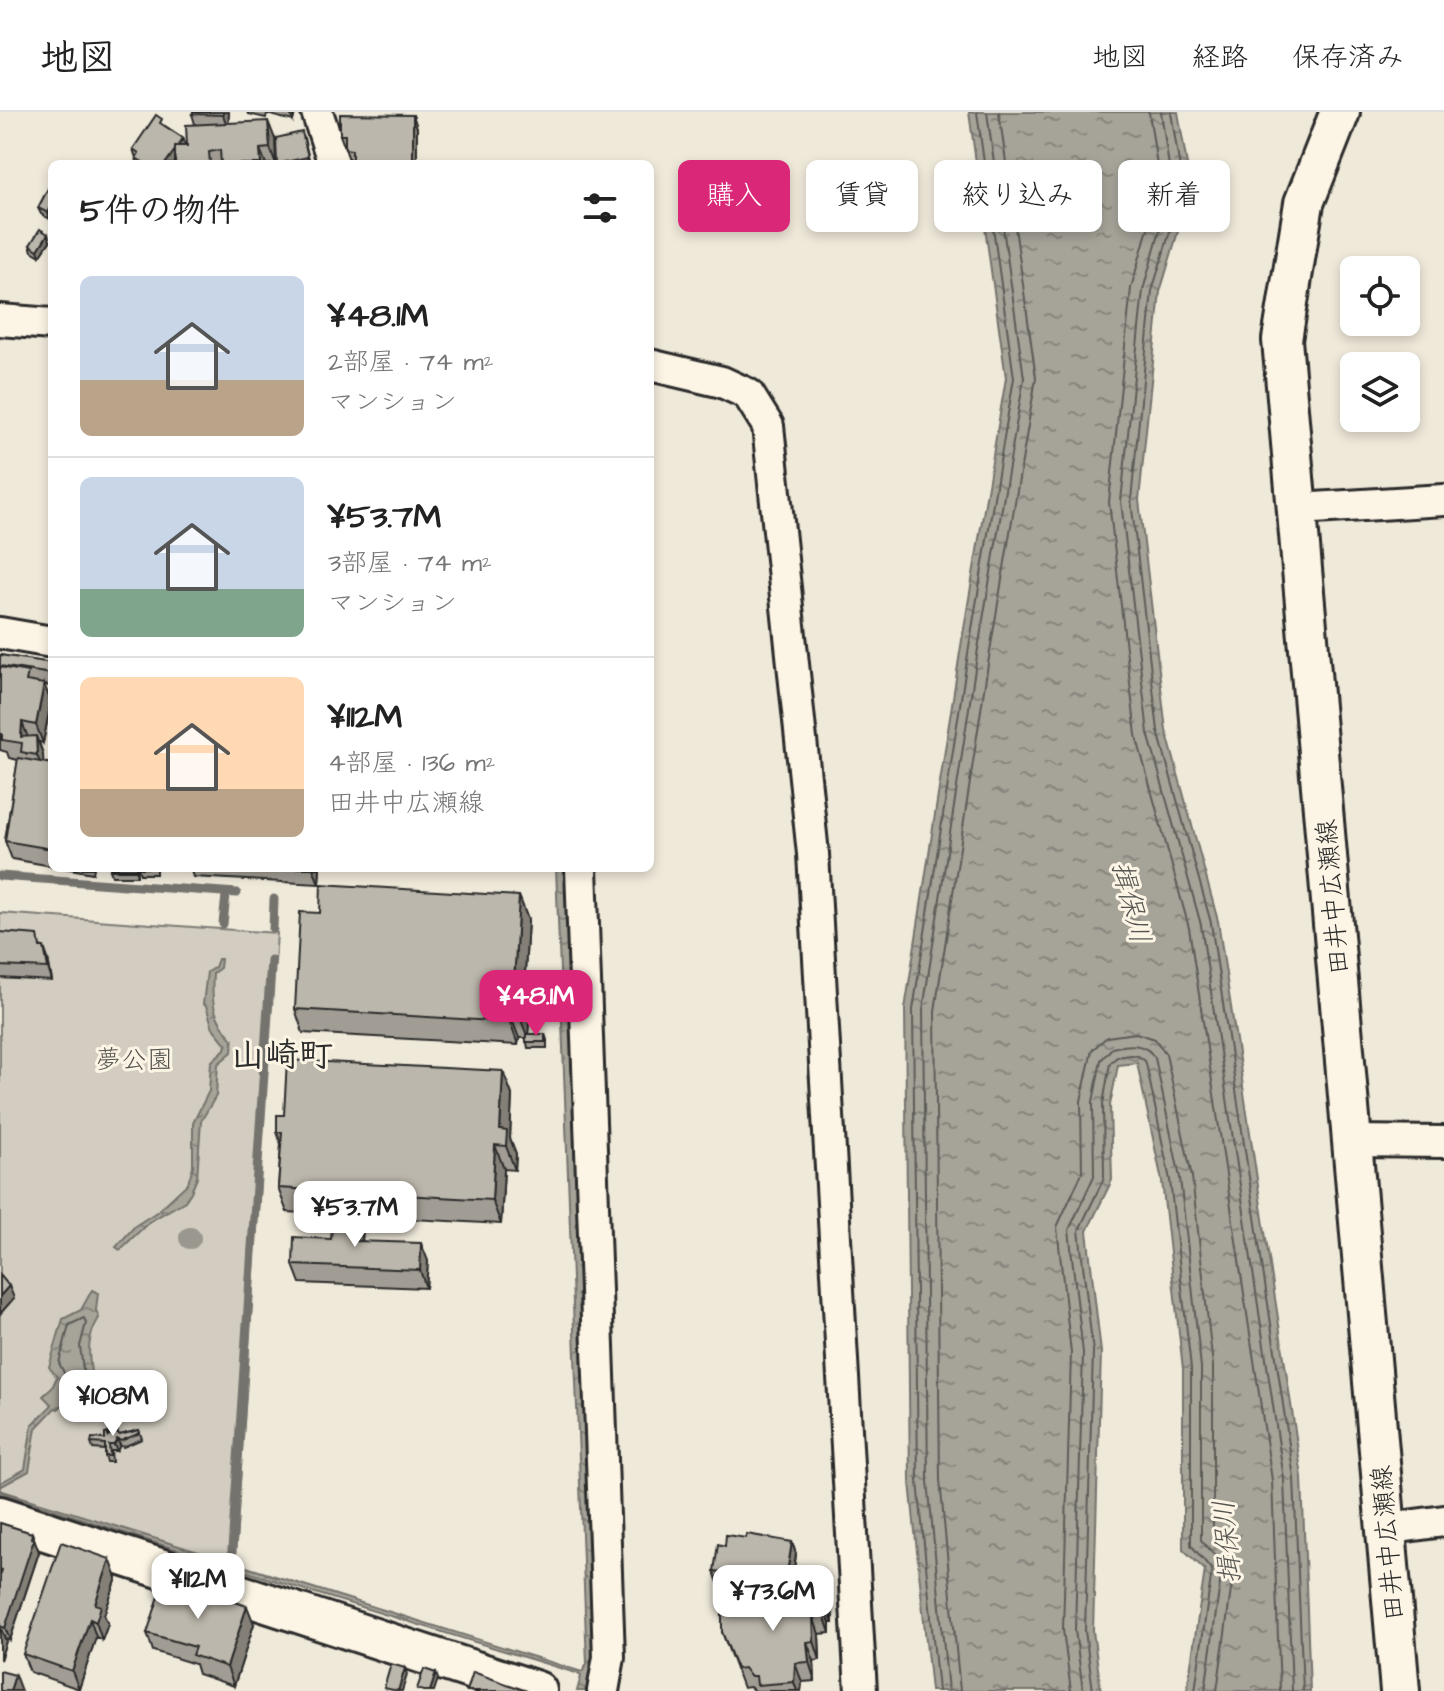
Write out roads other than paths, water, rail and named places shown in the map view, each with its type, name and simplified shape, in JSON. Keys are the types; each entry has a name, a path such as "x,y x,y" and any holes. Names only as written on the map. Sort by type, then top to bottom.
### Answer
{"main road":[{"name":"田井中広瀬線","path":"1340,112 1304,203 1282,340 1400,1691"},
{"path":"0,1516 537,1691"}],"street":[{"path":"317,112 333,160"},
{"path":"0,320 48,324"},
{"path":"654,366 722,382 748,394 768,426 813,854 861,1691"},
{"path":"1298,509 1444,500"},
{"path":"0,633 48,641"},
{"path":"581,872 609,1657 603,1691"},
{"path":"1354,1141 1444,1142"},
{"path":"1385,1529 1444,1521"}],"water":[{"name":"揖保川","path":"969,112 1178,112 1186,160 1118,160 1118,232 1178,232 1160,292 1139,500 1166,730 1218,921 1302,1477 1310,1691 1187,1691 1205,1570 1183,1549 1183,1369 1162,1181 1137,1063 1118,1065 1110,1105 1112,1180 1087,1231 1101,1352 1093,1631 1101,1691 931,1691 910,1482 905,1009 1006,378 986,232 1102,232 1102,160 976,160"},
{"path":"556,872 568,872 597,1665 589,1691 577,1691 581,1676 576,1673 211,1561 0,1492 582,1672 587,1664"},
{"path":"221,959 220,968 213,973 213,1001 217,1017 233,1040 232,1052 218,1064 216,1096 201,1121 197,1178 185,1201 149,1222 120,1250 116,1247 135,1226 158,1211 188,1183 193,1166 193,1123 209,1091 211,1062 225,1049 226,1044 213,1028 203,1004 207,972 215,967"},
{"path":"92,1290 98,1293 96,1310 99,1318 90,1342 92,1396 89,1409 78,1397 55,1408 36,1428 29,1471 0,1487 0,1483 25,1469 32,1425 52,1405 43,1396 52,1388 57,1377 49,1367 63,1319 81,1310"}],"waterway":[{"path":"0,876 237,893"},
{"path":"223,924 226,895"},
{"path":"273,929 274,899"},
{"path":"231,1565 271,960"}],"district":[{"name":"山崎町","path":"282,1054"}],"park label":[{"name":"夢公園","path":"134,1059"}]}
